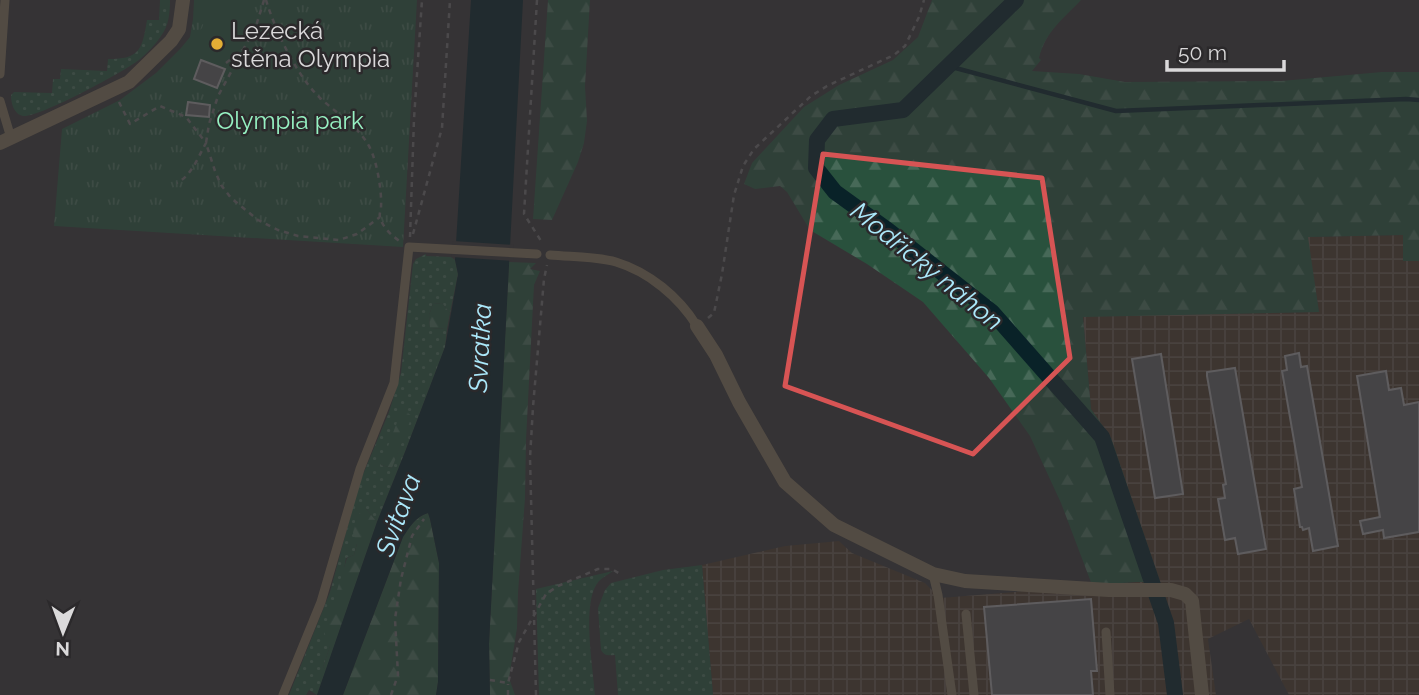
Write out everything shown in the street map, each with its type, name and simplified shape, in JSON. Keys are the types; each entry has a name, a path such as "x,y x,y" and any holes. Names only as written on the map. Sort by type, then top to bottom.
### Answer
{"street":[{"path":"6,141 129,82 171,41 179,29 183,0"},
{"path":"697,326 716,355 739,402 785,482 834,525 933,574 965,582 1171,590 1185,594 1192,601 1202,695"}],"lane":[{"path":"0,74 5,0"},
{"path":"0,101 6,141"},
{"path":"283,695 321,601 360,469 394,383 410,247 537,254"},
{"path":"550,255 614,262 640,272 678,302 697,326"},
{"path":"933,574 952,695"},
{"path":"966,614 974,695"},
{"path":"1106,632 1111,695"}],"path":[{"path":"177,183 190,172 206,143 218,96 256,26 265,0"},
{"path":"265,0 283,43 314,93 357,130 370,148 378,175 382,206 380,217 387,230 410,247"},
{"path":"410,247 414,119 422,0"},
{"path":"410,247 442,128 450,0"},
{"path":"536,695 531,435 544,279 550,255 524,214 537,0"},
{"path":"697,326 715,313 734,195 743,166 754,149 811,96 894,55 905,46 924,0"},
{"path":"226,63 244,47"},
{"path":"113,90 130,124 160,106 186,117 206,143 215,172 231,198 258,220 278,230 298,236 339,240 357,234 380,217"},
{"path":"391,695 398,676 395,619 401,579 412,536 424,519"},
{"path":"508,695 508,683 519,642 543,597 558,586 603,568 620,574"},
{"path":"490,680 508,683"}],"highlighted area":[{"path":"823,154 1042,178 1070,358 973,454 785,386"}],"shaded area":[{"path":"1404,235 1403,261 1419,261 1419,695 1289,695 1249,619 1208,639 1216,695 713,695 702,565 785,546 839,541 852,553 925,583 940,598 1159,582 1111,438 1091,409 1083,316 1319,312 1307,237"}],"green space":[{"path":"160,0 170,0 164,32 139,60 46,110 23,116 15,111 11,98 14,92 52,93 53,79 60,79 61,69 107,71 108,59 133,55 141,46 147,20 159,20"},
{"name":"Olympia park","path":"194,0 417,0 403,247 54,226 62,129 120,100 156,73 190,37"},
{"name":"Lezecká stěna Olympia","path":"212,0 252,0 247,35 238,49 224,61 228,65 217,88 185,72 186,59 194,37 202,28"},
{"path":"548,0 590,0 584,143 552,220 533,219"},
{"path":"932,0 1081,0 1050,33 1039,58 1041,60 1032,71 1079,74 1125,82 1281,81 1382,72 1419,72 1419,261 1403,261 1403,235 1308,237 1319,312 1083,317 1091,409 1111,438 1160,582 1092,585 1061,503 1030,436 989,378 923,302 810,230 787,192 780,186 755,189 744,184 752,163 804,107 839,85 893,60 918,37"},
{"path":"426,254 451,257 455,260 458,274 450,313 442,303 433,304 429,315 430,328 447,329 445,347 377,522 366,509 354,555 346,558 330,646 323,667 326,670 317,695 309,690 306,695 289,695 330,592 359,484 389,412 401,373 413,264 416,259","holes":["411,416 392,468 381,465"]},
{"path":"509,262 536,263 530,269 540,271 534,285 517,628 509,678 515,695 490,695 489,644"},
{"path":"442,303 450,313 447,329 430,328 429,315 433,304"},
{"path":"402,409 412,416 392,468 381,465"},
{"path":"366,509 377,522 326,670 323,667 330,646 324,632 347,558 354,555 357,544 353,533 356,516"},
{"path":"428,513 439,563 436,695 343,695 403,537 416,520"},
{"path":"702,565 713,695 618,695 615,655 606,655 601,650 598,608 605,590 611,583 663,570"},
{"path":"613,571 599,581 590,603 595,695 539,695 536,589"}],"water":[{"path":"471,0 523,0 489,644 490,695 436,695 439,563 428,513 416,520 403,537 343,695 317,695 377,522 445,347 458,274 455,260"}],"pier":[{"path":"453,241 514,245 513,261 451,257"}],"building":[{"path":"201,60 225,69 217,88 194,79"},
{"path":"188,102 210,105 209,117 186,115"},
{"path":"1299,353 1301,367 1307,366 1338,546 1313,551 1309,528 1303,530 1300,527 1294,489 1302,487 1282,371 1287,370 1285,356"},
{"path":"1161,354 1183,494 1155,498 1132,359"},
{"path":"1235,368 1266,549 1238,554 1235,538 1225,540 1218,499 1225,498 1223,485 1226,484 1207,376 1207,372"},
{"path":"1386,371 1389,390 1401,388 1404,405 1419,402 1419,532 1384,538 1383,530 1363,534 1360,521 1380,517 1357,376"},
{"path":"1091,599 1097,671 1091,671 1093,695 992,695 984,607"}],"waterway":[{"name":"Modřický náhon","path":"1016,0 903,110 833,119 817,140 816,168 835,192 992,312 1102,437 1166,623 1175,695"},
{"path":"948,66 1116,111 1419,100"}],"place":[{"name":"Lezecká stěna Olympia","path":"217,44"}],"water label":[{"name":"Svratka","path":"480,348"},
{"name":"Svitava","path":"398,515"}]}
